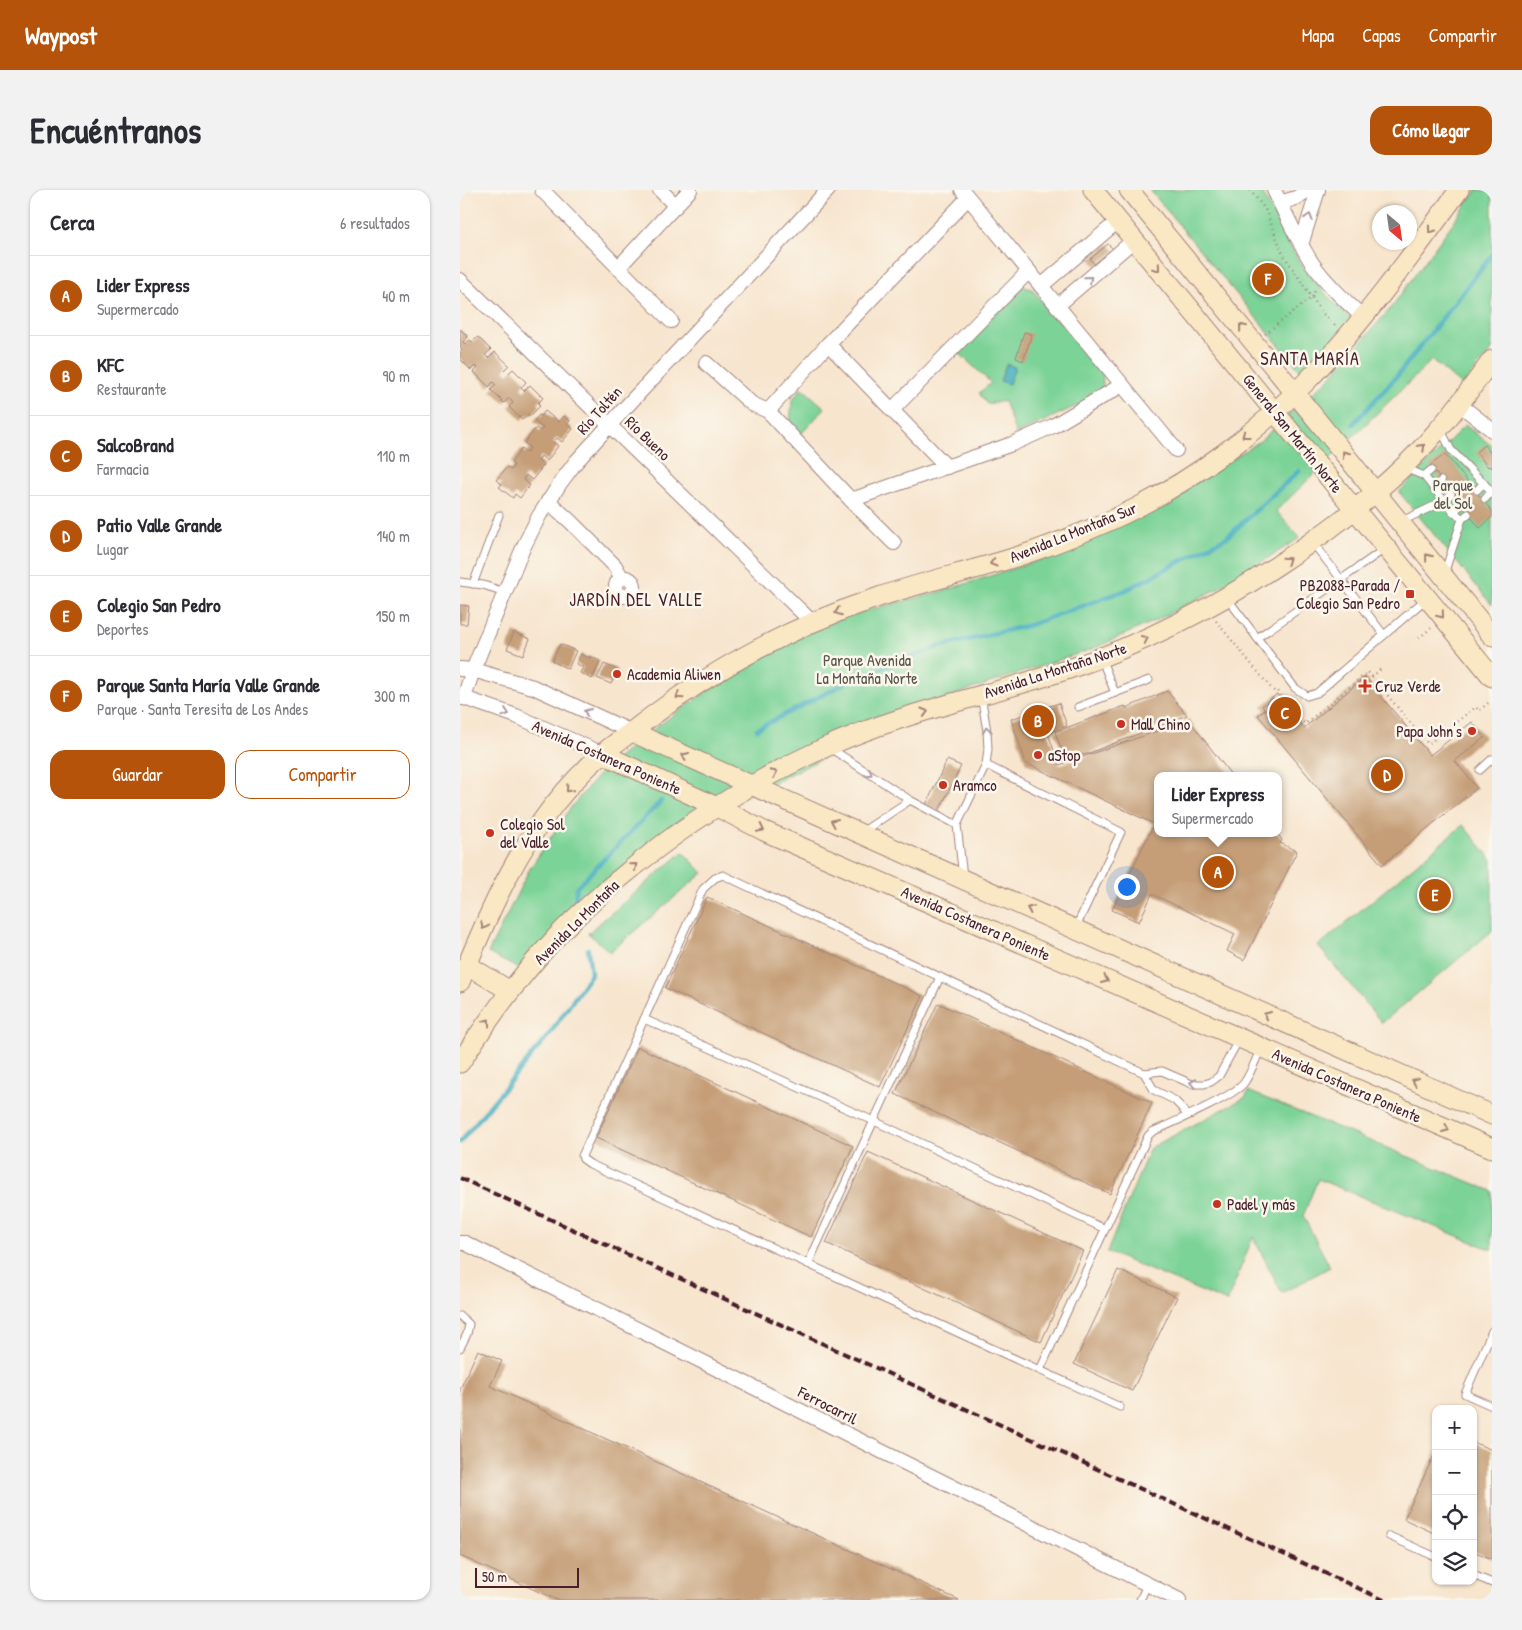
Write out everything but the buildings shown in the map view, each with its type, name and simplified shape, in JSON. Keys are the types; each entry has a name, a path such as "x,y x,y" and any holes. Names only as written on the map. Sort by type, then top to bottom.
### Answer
{"main road":[{"name":"General San Martín Norte","path":"1093,190 1492,677"},
{"name":"General San Martín Norte","path":"1129,190 1492,636"},
{"name":"Avenida La Montaña Sur","path":"603,754 667,704 729,664 812,622 878,597 1019,556 1088,530 1135,508 1177,484 1211,461 1275,411 1295,392 1346,338 1403,268 1459,190"},
{"name":"Avenida La Montaña Norte","path":"718,807 750,786 828,746 887,724 1068,669 1101,657 1143,640 1227,598 1312,542 1375,492 1440,428 1492,360"},
{"name":"Avenida Costanera Poniente","path":"632,732 1492,1115"},
{"name":"Avenida Costanera Poniente","path":"603,754 718,807 773,835 1492,1148"},
{"path":"460,982 464,961 524,847 543,820 576,780 603,754"},
{"name":"Avenida La Montaña","path":"460,1063 482,1028 510,991 559,933 648,855 718,807"},
{"path":"464,961 510,991"}],"street":[{"path":"542,190 671,321"},
{"path":"660,190 676,206"},
{"path":"618,268 690,190"},
{"name":"Río Toltén","path":"462,698 467,669 505,592 531,531 548,501 575,463 828,190"},
{"path":"1277,196 1296,198 1308,190"},
{"path":"1301,245 1318,190"},
{"path":"768,411 965,194 1176,450"},
{"path":"1277,196 1301,245 1323,276 1363,317"},
{"path":"1041,286 1118,221"},
{"path":"1058,306 1134,240"},
{"path":"892,410 1029,271"},
{"name":"Río Bueno","path":"460,280 812,622"},
{"path":"828,344 947,467"},
{"path":"706,363 752,404 768,411 894,543"},
{"path":"851,500 1012,444 1053,426 1122,385"},
{"path":"1459,404 1492,430"},
{"path":"548,501 615,566 622,578"},
{"name":"Avenida Costanera Poniente","path":"467,669 533,687 632,732"},
{"name":"Avenida Costanera Poniente","path":"462,698 516,716 603,754"},
{"name":"Ferrocarril","path":"460,1243 474,1248 1179,1600"}],"lane":[{"path":"1440,428 1449,452 1459,464 1474,473 1490,490 1485,499"},
{"path":"1402,466 1424,476 1453,512 1465,517 1444,576"},
{"path":"1424,476 1431,470"},
{"path":"1468,479 1474,473"},
{"path":"1433,488 1441,481"},
{"path":"1477,490 1484,483"},
{"path":"1399,522 1444,501 1451,494"},
{"path":"1453,512 1461,505"},
{"path":"473,584 499,515"},
{"path":"1312,542 1384,635"},
{"path":"1257,638 1386,548"},
{"path":"460,582 483,585 505,592"},
{"path":"1227,598 1296,688 1307,696 1317,693 1427,598"},
{"path":"1101,657 1115,693"},
{"path":"1078,707 1148,680"},
{"path":"963,880 957,825 986,765 988,749 981,695"},
{"path":"828,746 910,800 957,825"},
{"path":"1480,770 1492,759"},
{"path":"986,765 1121,832 1075,929"},
{"path":"860,833 910,800"},
{"path":"1120,1407 590,1164 583,1159 583,1153 703,889 715,878 723,875 1144,1074 1154,1090 1174,1100 1187,1115"},
{"path":"808,1264 940,977"},
{"path":"644,1019 874,1121 1105,1229"},
{"path":"1144,1074 1162,1070 1192,1084 1211,1082 1220,1076 1239,1038"},
{"path":"1040,1370 1148,1136 1152,1132 1232,1092 1243,1084 1261,1048"},
{"path":"460,1316 469,1324 467,1334 460,1348"},
{"path":"1492,1331 1465,1394 1492,1406"},
{"path":"1389,1536 1432,1555"},
{"path":"1477,1577 1492,1583"},
{"path":"1140,1600 1147,1585"}],"path":[{"path":"1250,190 1264,209 1283,254 1322,313 1346,338"},
{"path":"1254,342 1312,297 1318,282 1323,276"},
{"path":"1206,609 1271,688 1275,692 1277,691 1305,724 1368,672 1428,744 1476,707 1479,711 1488,703"},
{"path":"1420,638 1433,627"},
{"path":"1371,677 1382,668"}],"green space":[{"path":"1150,190 1261,190 1304,268 1320,288 1351,319 1303,374"},
{"name":"Parque Avenida La Montaña Norte","path":"1477,190 1492,190 1492,350 1462,386 1432,360 1276,511 1300,538 1228,583 1159,619 1095,648 948,697 682,827 521,970 488,953 529,870 571,807 603,770 659,725 750,661 847,615 940,592 1068,551 1183,491 1260,441 1326,381 1390,309"},
{"path":"1022,286 1032,289 1100,369 1103,375 1102,394 1016,434 1004,401 987,404 979,393 991,383 957,351"},
{"path":"802,388 825,408 801,434 790,424 792,400"},
{"name":"Parque del Sol","path":"1465,425 1492,446 1492,605 1399,492"},
{"path":"1463,825 1492,860 1492,931 1382,1023 1318,946"},
{"path":"683,852 703,873 610,952 588,933"},
{"name":"Padel y más","path":"1248,1091 1492,1191 1492,1250 1318,1179 1303,1216 1330,1267 1282,1293 1253,1237 1227,1302 1107,1252 1150,1148 1246,1097"}],"water":[{"path":"1006,364 1015,367 1009,384 1000,381"}],"waterway":[{"path":"1353,424 1397,376 1492,255"},
{"path":"757,729 855,678 942,646 1030,625 1126,590 1227,537 1299,471"},
{"path":"575,909 576,888 661,801"},
{"path":"460,1142 551,1032 591,974 588,949"}],"railway":[{"path":"460,1178 1384,1600"}],"place":[{"name":"Parque Santa María Valle Grande","path":"1268,279"},
{"name":"PB2088-Parada / Colegio San Pedro","path":"1410,594"},
{"name":"Academia Aliwen","path":"617,674"},
{"name":"Cruz Verde","path":"1365,686"},
{"name":"SalcoBrand","path":"1285,713"},
{"name":"KFC","path":"1038,721"},
{"name":"Mall Chino","path":"1121,724"},
{"name":"Papa John's","path":"1472,731"},
{"name":"aStop","path":"1038,755"},
{"name":"Patio Valle Grande","path":"1387,775"},
{"name":"Aramco","path":"943,785"},
{"name":"Colegio Sol del Valle","path":"490,833"},
{"name":"Lider Express","path":"1218,872"},
{"name":"Colegio San Pedro","path":"1435,895"},
{"name":"Padel y más","path":"1217,1204"}],"district":[{"name":"SANTA MARÍA","path":"1310,359"},
{"name":"JARDÍN DEL VALLE","path":"636,600"}]}
